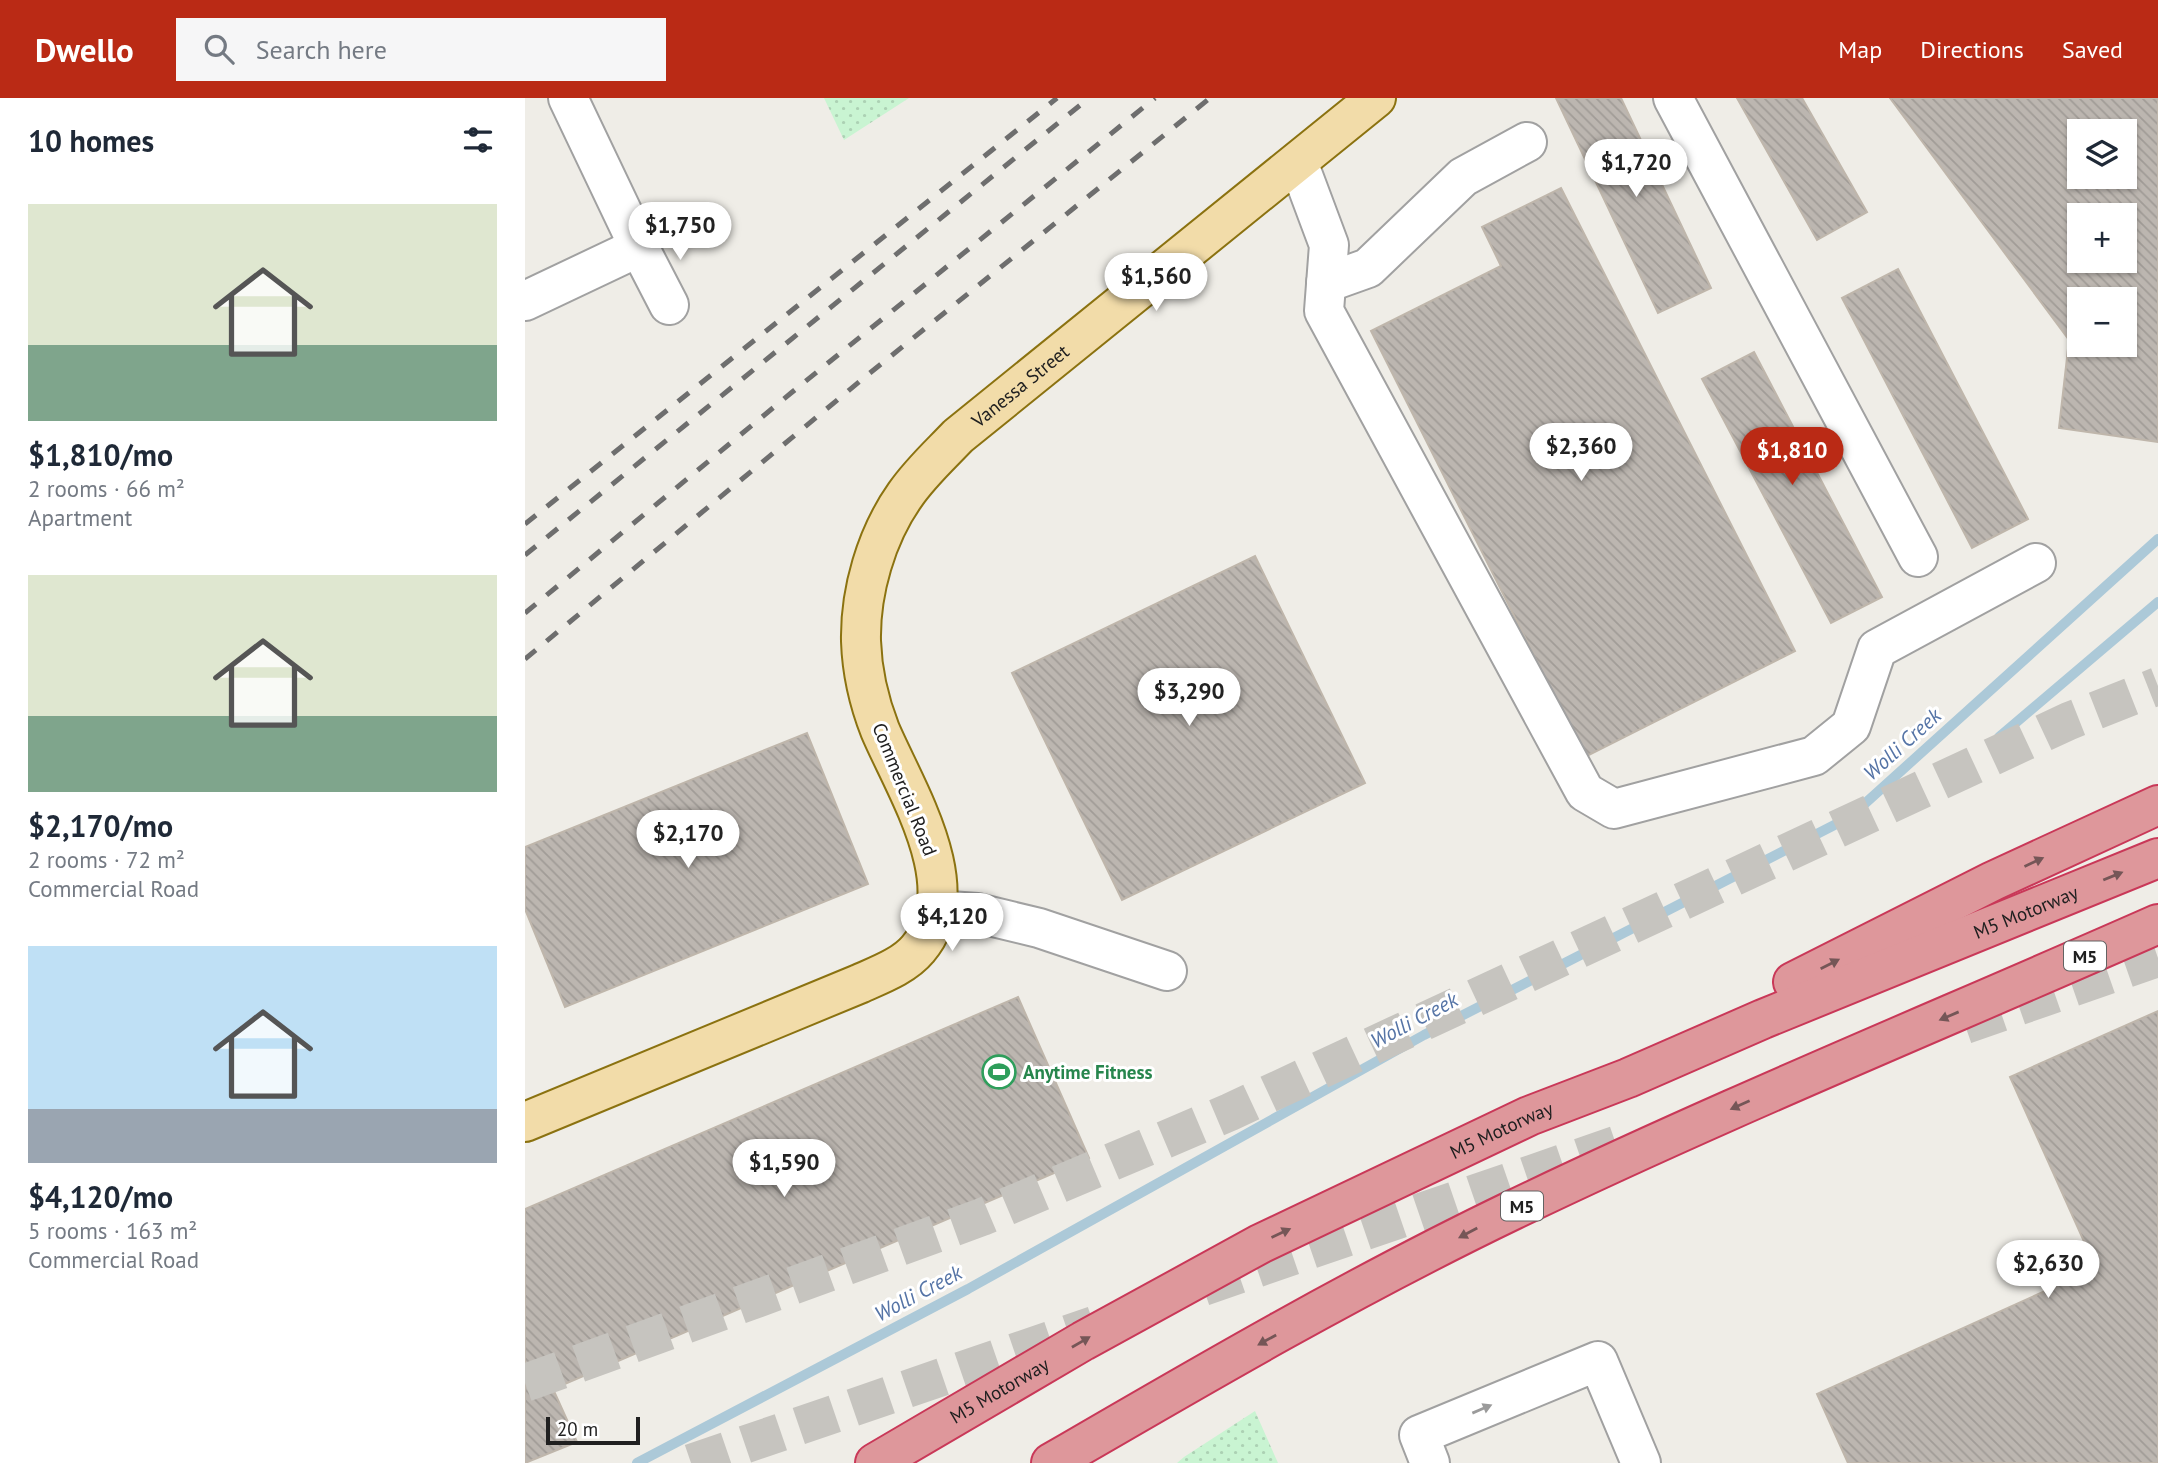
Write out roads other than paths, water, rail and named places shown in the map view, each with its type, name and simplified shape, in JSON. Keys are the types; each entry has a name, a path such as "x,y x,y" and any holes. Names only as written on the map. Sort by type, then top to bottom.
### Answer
{"highway":[{"path":"1529,1116 1993,881 2158,805"},
{"name":"M5 Motorway","path":"875,1463 1083,1341 1260,1244 1529,1116 1628,1078 1763,1019 2158,858"},
{"name":"M5","path":"1051,1463 1185,1385 1511,1211 1733,1108 2158,924"},
{"path":"2012,989 2158,933"}],"main road":[{"name":"Vanessa Street","path":"903,497 958,436 1376,98"},
{"name":"Commercial Road","path":"525,1122 882,974 917,951 927,937 936,910 937,882 929,841 872,706 866,685 861,640 866,593 881,537 903,497"}],"street":[{"path":"568,98 669,305"},
{"path":"1673,98 1918,557"},
{"path":"1326,284 1368,268 1463,177 1527,142"},
{"path":"1298,162 1329,244 1324,311 1585,792 1614,809 1814,756 1851,726 1877,649 2036,564"},
{"path":"525,301 639,247"},
{"path":"936,910 977,913 1039,928 1167,971"},
{"path":"1424,1449 1598,1361 1641,1463"}],"waterway":[{"name":"Wolli Creek","path":"637,1463 968,1289 1424,1035 1850,817 2158,539"},
{"path":"1999,737 2158,602"}],"tunnel":[{"path":"525,1383 982,1217 1230,1112 2069,721 2158,686"},
{"path":"1965,1025 2158,958"},
{"path":"1203,1287 1630,1140"},
{"path":"691,1463 1094,1325"}],"railway":[{"path":"525,524 1057,98"},
{"path":"525,555 1089,98"},
{"path":"525,613 1155,98"},
{"path":"525,659 865,377 1210,98"}],"place":[{"name":"Anytime Fitness","path":"999,1072"}]}
